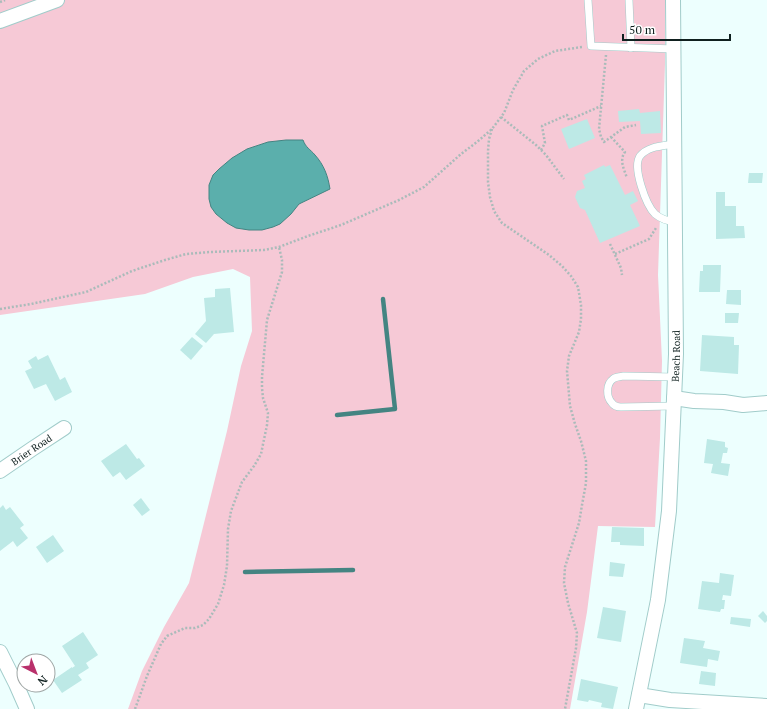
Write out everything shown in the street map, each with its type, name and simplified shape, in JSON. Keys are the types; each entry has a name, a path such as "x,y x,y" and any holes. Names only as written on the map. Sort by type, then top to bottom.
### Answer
{"street":[{"path":"0,21 57,0"},
{"name":"Beach Road","path":"637,702 658,600 669,511 676,354 673,0"},
{"path":"674,402 724,402 743,405 767,403"},
{"name":"Brier Road","path":"0,471 64,428"},
{"path":"0,652 27,709"},
{"path":"637,702 670,700 767,706"}],"lane":[{"path":"588,0 591,46 674,49"},
{"path":"629,0 631,48"},
{"path":"674,144 652,148 641,155 638,161 638,170 643,191 651,209 667,221 675,222"},
{"path":"674,402 621,407 616,406 612,404 608,396 608,386 613,378 623,376 675,377"}],"path":[{"path":"0,2 5,0"},
{"path":"0,309 86,292 132,271 186,254 264,250 279,247 368,214 399,200 424,186 492,129 504,113 513,90 524,71 538,60 556,51 591,46"},
{"path":"606,47 599,129 601,137 604,142 625,127 636,125"},
{"path":"541,150 544,143 542,126 567,115 569,120 601,106"},
{"path":"501,117 541,150 564,179"},
{"path":"492,129 488,151 488,182 490,198 494,211 502,223 562,266 578,287 581,305 579,332 569,356 567,371 570,406 586,461 586,483 579,523 565,567 564,583 577,633 576,648 565,709"},
{"path":"611,137 626,152 622,156 622,159 628,183"},
{"path":"615,254 649,239 656,228 652,223"},
{"path":"610,244 622,270 622,275"},
{"path":"135,709 161,644 167,636 185,628 195,628 203,625 209,620 218,604 224,585 228,529 231,511 242,482 261,454 267,425 268,413 263,398 262,377 266,320 282,272 282,260 279,247"}],"shaded area":[{"path":"0,0 665,0 665,64 658,275 662,361 660,438 655,527 598,526 587,612 570,709 128,709 142,671 164,627 189,583 227,431 241,366 252,331 250,277 233,269 193,277 145,294 0,315"}],"water":[{"path":"303,140 323,167 327,175 330,189 299,204 280,224 262,230 236,228 216,214 211,207 209,199 209,185 213,175 232,158 247,149 268,142"}],"building":[{"path":"639,109 640,113 660,111 661,133 641,134 640,121 619,122 618,111"},
{"path":"587,119 595,138 569,149 561,129"},
{"path":"604,165 605,167 610,165 625,195 633,191 638,201 630,205 640,226 600,243 585,210 580,208 575,197 577,191 585,188 582,181 586,179 584,175"},
{"path":"749,173 763,173 762,183 748,183"},
{"path":"716,192 725,192 725,206 736,206 736,226 744,226 745,238 716,239"},
{"path":"703,265 721,265 720,292 699,292 700,271 703,271"},
{"path":"230,288 234,332 214,334 206,343 195,334 206,321 204,298 215,297 215,289"},
{"path":"727,290 741,290 741,305 726,304"},
{"path":"725,313 739,313 738,323 725,323"},
{"path":"702,335 734,337 734,345 739,345 738,374 700,371"},
{"path":"192,337 203,346 191,360 180,350"},
{"path":"48,355 60,380 65,377 72,392 55,401 46,384 34,389 25,371 32,368 28,361 36,356 38,360"},
{"path":"707,439 725,442 725,447 728,448 727,453 723,453 721,463 730,464 728,476 711,473 713,464 704,463"},
{"path":"126,444 137,459 139,458 145,466 126,480 120,472 113,477 101,461"},
{"path":"141,498 150,510 142,516 133,505"},
{"path":"3,505 6,510 10,507 24,525 20,528 28,538 17,547 13,541 0,551 0,508"},
{"path":"612,527 644,528 644,546 620,545 620,542 611,542"},
{"path":"53,535 64,551 47,563 36,547"},
{"path":"610,562 625,564 623,577 609,576"},
{"path":"720,573 734,575 731,596 723,595 722,600 725,600 724,609 721,609 720,612 698,609 702,581 719,583"},
{"path":"603,607 626,611 621,642 597,638"},
{"path":"763,611 767,616 767,621 765,623 758,616"},
{"path":"731,617 751,619 750,627 730,624"},
{"path":"83,632 98,655 86,663 89,668 78,675 82,680 62,693 56,684 56,678 75,666 62,646"},
{"path":"684,638 705,641 703,648 720,651 718,661 708,659 707,667 680,663"},
{"path":"701,671 716,673 715,686 699,684"},
{"path":"581,679 618,687 613,709 601,707 602,703 589,700 588,702 577,700"}],"waterway":[{"path":"337,415 395,409 383,299"},
{"path":"245,572 353,570"}]}
